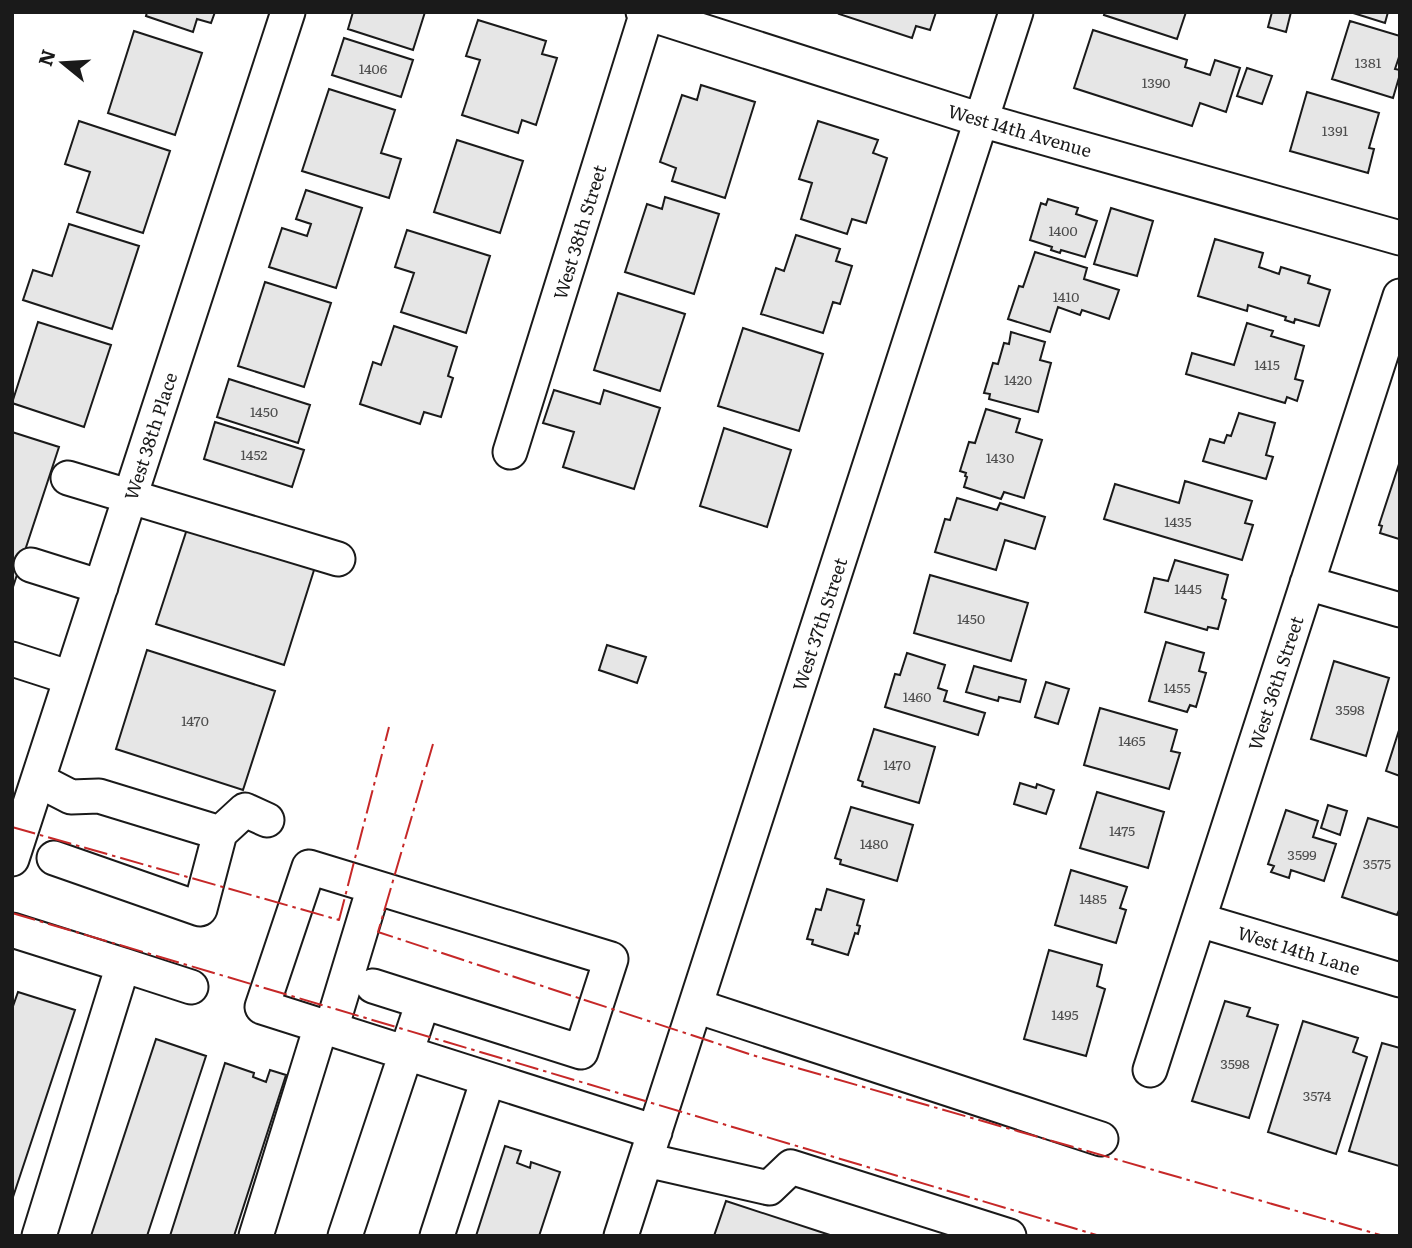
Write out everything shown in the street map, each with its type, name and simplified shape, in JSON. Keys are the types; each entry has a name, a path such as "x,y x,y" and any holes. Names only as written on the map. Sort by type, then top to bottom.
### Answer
{"street":[{"name":"West 38th Place","path":"12,859 28,788 71,678 288,12"},
{"name":"West 37th Street","path":"621,1236 1016,12"},
{"name":"West 14th Avenue","path":"646,13 981,120 1400,237"},
{"name":"West 38th Street","path":"510,452 646,13"},
{"name":"West 36th Street","path":"1150,1070 1400,296"},
{"path":"68,478 338,559"},
{"path":"31,565 101,587"},
{"path":"1307,583 1400,610"},
{"path":"12,659 71,678"},
{"path":"28,788 71,797 99,796 220,833"},
{"path":"54,858 200,909 220,833 245,810 267,820"},
{"path":"373,986 581,1052 611,959 309,867 262,1007 488,1079 651,1146 769,1188 791,1167 955,1228 1009,1236"},
{"path":"256,1236 374,887"},
{"name":"West 14th Lane","path":"1199,920 1400,979"},
{"path":"12,930 191,987"},
{"path":"39,1236 124,965"},
{"path":"345,1236 423,1002"},
{"path":"696,1006 1101,1139"},
{"path":"437,1236 488,1079"}],"building":[{"path":"147,12 215,12 211,23 197,19 193,32 146,16"},
{"path":"353,12 425,12 413,50 348,29"},
{"path":"936,12 930,30 916,26 912,38 839,14"},
{"path":"1105,12 1186,12 1177,39 1104,15"},
{"path":"1272,12 1291,12 1286,32 1268,27"},
{"path":"1350,12 1388,12 1385,23"},
{"path":"478,20 546,41 542,54 557,58 536,125 522,120 518,133 462,115 480,60 466,56"},
{"path":"1350,21 1400,36 1400,54 1395,69 1400,70 1400,74 1393,98 1332,79"},
{"path":"1093,30 1187,60 1185,67 1210,75 1215,60 1240,68 1226,112 1200,103 1192,126 1074,88"},
{"path":"134,31 202,53 175,135 108,113"},
{"path":"344,38 413,60 401,97 332,75"},
{"path":"1247,68 1272,76 1262,104 1237,96"},
{"path":"701,85 755,102 725,198 672,181 676,168 660,162 682,95 697,100"},
{"path":"329,89 395,110 381,153 401,159 389,198 302,171"},
{"path":"1307,92 1379,113 1369,148 1374,149 1368,173 1290,151"},
{"path":"79,121 170,151 143,233 77,212 90,172 65,164"},
{"path":"818,121 878,140 873,153 887,158 866,223 852,219 847,234 801,219 812,183 799,179"},
{"path":"457,140 523,161 500,233 434,212"},
{"path":"306,190 362,208 336,288 269,267 282,228 307,236 311,224 296,219"},
{"path":"665,197 719,214 694,294 625,272 647,204 662,209"},
{"path":"1048,199 1078,208 1076,214 1097,221 1085,257 1061,250 1060,253 1051,250 1052,247 1030,240 1041,203 1046,205"},
{"path":"1111,208 1153,221 1137,276 1094,264"},
{"path":"69,224 139,246 112,329 23,300 33,270 52,276"},
{"path":"407,230 490,256 466,333 401,312 414,273 395,267"},
{"path":"796,235 840,249 836,261 852,266 840,304 833,302 823,333 761,314 776,268 784,271"},
{"path":"1215,239 1263,253 1259,267 1279,274 1281,267 1310,276 1308,283 1330,290 1319,326 1295,319 1294,323 1285,320 1286,317 1248,305 1247,311 1198,296"},
{"path":"1035,252 1087,268 1084,279 1119,290 1109,319 1082,310 1080,315 1058,307 1050,332 1008,319 1019,286 1023,287"},
{"path":"265,282 331,303 304,387 238,366"},
{"path":"618,293 685,314 660,391 594,370"},
{"path":"38,322 111,345 84,427 12,403"},
{"path":"1247,323 1273,331 1271,336 1304,346 1295,379 1303,381 1297,401 1287,397 1285,403 1186,374 1192,353 1234,365"},
{"path":"394,326 457,347 448,376 453,378 441,417 424,412 420,424 360,404 373,362 381,365"},
{"path":"743,328 823,354 799,431 718,406"},
{"path":"1011,332 1045,342 1040,360 1051,363 1038,412 989,399 990,394 984,393 993,363 998,364 1004,343 1009,344"},
{"path":"229,379 310,405 298,443 217,417"},
{"path":"554,390 600,404 604,390 660,408 634,489 563,467 574,432 543,423"},
{"path":"986,409 1020,419 1016,432 1042,440 1024,498 1004,492 1001,499 964,487 966,473 960,471 969,442 975,443"},
{"path":"1239,413 1275,423 1266,455 1273,457 1266,479 1203,461 1210,439 1224,443 1227,435 1231,436"},
{"path":"215,422 304,450 292,487 204,459"},
{"path":"724,428 791,450 767,527 700,506"},
{"path":"12,432 59,447 12,590"},
{"path":"1400,461 1399,539 1380,533 1382,526 1379,525"},
{"path":"1185,481 1252,501 1245,523 1253,525 1242,560 1104,519 1115,484 1179,503"},
{"path":"957,498 997,510 1000,503 1045,517 1035,549 1005,540 996,570 935,552 945,519 950,520"},
{"path":"188,526 315,567 284,665 156,624"},
{"path":"1175,560 1228,575 1222,598 1226,600 1218,629 1208,627 1207,630 1145,612 1154,578 1168,581"},
{"path":"930,575 1028,603 1011,661 914,633"},
{"path":"1166,642 1204,653 1199,671 1206,673 1196,707 1190,705 1187,712 1149,701"},
{"path":"607,645 646,657 637,683 599,670"},
{"path":"147,650 275,691 243,790 116,749"},
{"path":"907,653 945,665 938,688 947,691 944,701 985,713 978,735 885,707 895,674 900,675"},
{"path":"1334,661 1389,678 1366,756 1311,739"},
{"path":"974,666 1026,680 1020,702 999,697 998,701 966,692"},
{"path":"1046,682 1069,689 1058,724 1035,717"},
{"path":"1100,708 1177,730 1171,751 1180,753 1169,789 1084,765"},
{"path":"1400,727 1400,776 1386,771"},
{"path":"874,729 935,747 919,803 862,786 863,782 858,780"},
{"path":"1020,783 1036,788 1037,784 1054,790 1046,814 1014,804"},
{"path":"1097,792 1164,812 1148,868 1080,848"},
{"path":"1328,805 1347,811 1340,835 1321,828"},
{"path":"851,807 913,825 897,881 840,864 841,860 835,858"},
{"path":"1286,810 1318,821 1313,837 1336,844 1324,881 1291,870 1289,878 1271,872 1274,866 1268,864"},
{"path":"1368,818 1400,828 1400,908 1397,915 1342,897"},
{"path":"1071,870 1127,887 1120,908 1126,910 1116,943 1055,925"},
{"path":"827,889 864,900 857,925 860,926 858,934 855,933 848,955 812,944 813,940 807,939 816,909 821,910"},
{"path":"1049,950 1102,965 1097,986 1105,989 1086,1056 1024,1039"},
{"path":"18,992 75,1010 12,1200 12,1009"},
{"path":"1225,1001 1250,1008 1247,1016 1278,1025 1249,1118 1192,1101"},
{"path":"1303,1021 1358,1038 1353,1052 1367,1057 1336,1154 1268,1132"},
{"path":"156,1039 206,1056 147,1236 91,1236"},
{"path":"1382,1043 1400,1048 1399,1166 1349,1151"},
{"path":"225,1063 254,1073 253,1077 266,1082 270,1070 286,1075 234,1236 170,1236"},
{"path":"505,1146 521,1151 517,1163 530,1168 531,1162 560,1172 539,1236 476,1236"},
{"path":"726,1201 833,1236 714,1236"}],"power":[{"path":"12,827 339,920 389,727"},
{"path":"433,744 378,932 752,1055 1384,1236"},
{"path":"12,913 1100,1236"}]}
